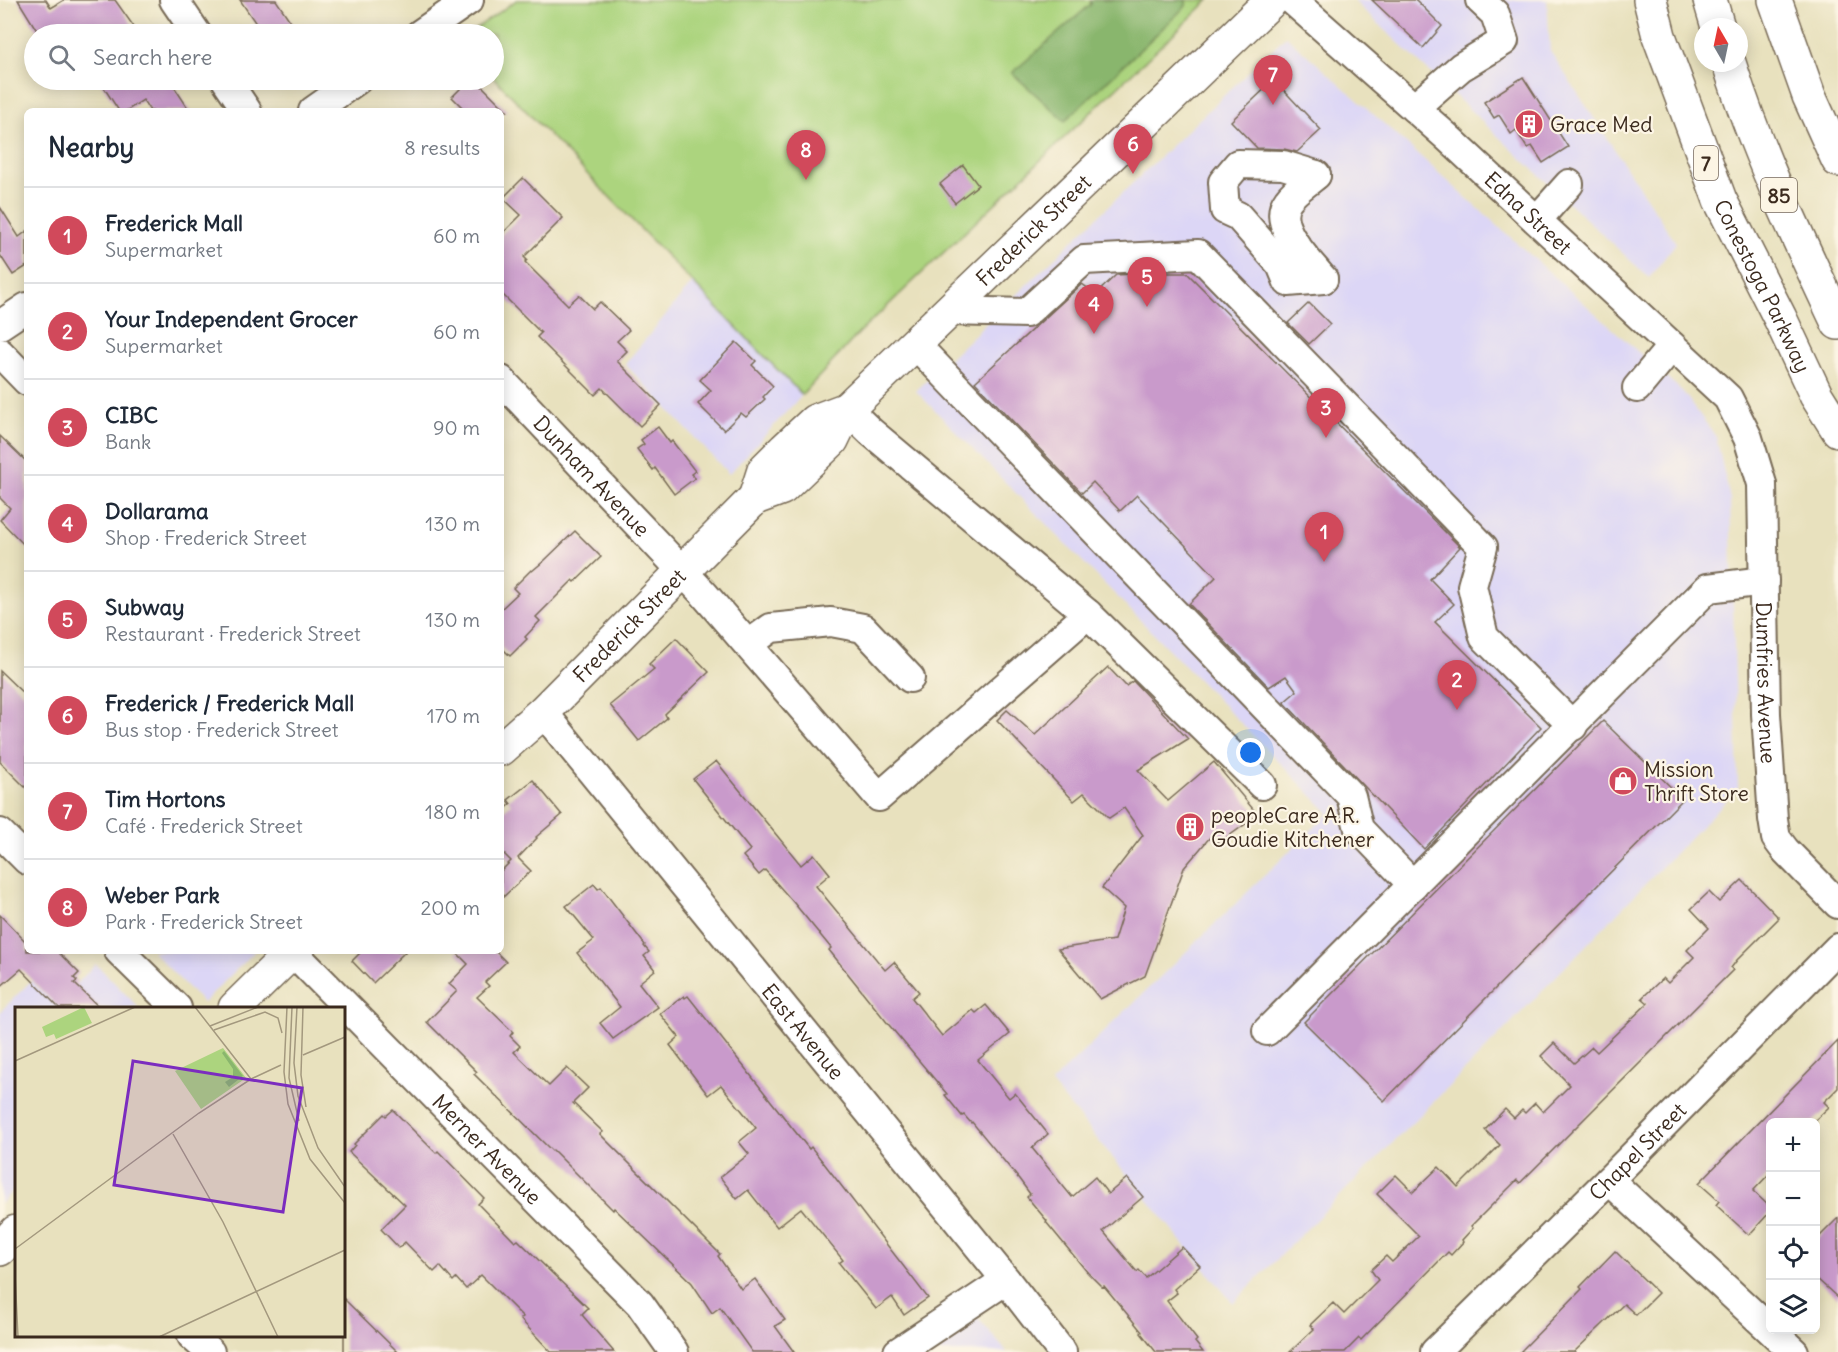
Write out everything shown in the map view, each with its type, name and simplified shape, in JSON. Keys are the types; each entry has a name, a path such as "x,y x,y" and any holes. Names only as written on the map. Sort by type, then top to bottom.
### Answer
{"main road":[{"name":"Frederick Street","path":"504,746 543,712 755,498 764,470 785,449 814,421 847,409 1272,0"},
{"name":"Conestoga Parkway","path":"1650,0 1659,36 1720,200 1816,395 1838,430"},
{"path":"1710,0 1715,18"},
{"path":"1775,0 1809,96 1838,160"},
{"name":"85","path":"1732,72 1744,113 1838,323"},
{"path":"236,1007 289,954"},
{"path":"0,1249 15,1233"}],"street":[{"path":"174,0 190,24"},
{"path":"434,24 469,0"},
{"name":"Edna Street","path":"1292,0 1414,108 1728,398 1748,438"},
{"path":"1414,108 1461,67 1504,41 1496,14 1480,0"},
{"path":"233,90 245,108"},
{"path":"316,108 342,90"},
{"path":"1238,164 1283,165 1316,175 1287,201 1282,216 1285,230 1323,279 1288,282 1281,265 1238,216 1225,210 1223,182 1238,164"},
{"path":"1536,220 1569,184"},
{"path":"950,312 1026,313 1084,260 1197,254 1483,547 1472,586 1484,637 1573,726"},
{"path":"0,325 24,309"},
{"path":"916,345 1351,796 1359,829 1413,885"},
{"path":"1637,388 1672,346"},
{"path":"0,353 24,378"},
{"name":"Dunham Avenue","path":"504,383 684,571 879,797 1088,614"},
{"path":"847,409 1088,614 1262,786"},
{"name":"Dumfries Avenue","path":"1748,438 1762,484 1766,714 1776,837 1785,850 1838,904"},
{"path":"1267,1031 1708,588 1764,581"},
{"path":"749,644 771,628 831,622 863,628 910,678"},
{"name":"East Avenue","path":"543,712 1006,1280 1062,1352"},
{"path":"0,833 24,857"},
{"name":"Chapel Street","path":"1435,1352 1838,948"},
{"path":"122,954 176,1007"},
{"name":"Merner Avenue","path":"295,954 640,1304 674,1352"},
{"path":"1609,1180 1794,1352"},
{"path":"898,1352 1006,1280"},
{"path":"194,1337 210,1352"}],"shaded area":[{"path":"1353,0 1547,0 1550,51 1676,243 1649,278"},
{"path":"1286,36 1683,392 1716,437 1730,499 1738,788 1480,1055 1233,1303 1051,1083 1329,813 916,391"},
{"path":"693,282 802,395 729,474 625,364"},
{"path":"155,954 252,954 203,1003"},
{"path":"96,964 138,1007 15,1007 15,1189 0,1204 0,1012 31,981 55,1005"},
{"path":"975,1315 1007,1352 924,1352"}],"green space":[{"path":"517,0 1209,0 859,333 802,395 504,88 504,24 482,24"},
{"path":"1090,0 1186,0 1186,6 1065,121 1012,73 1091,4"}],"building":[{"path":"18,0 46,0 51,8 64,0 115,0 132,24 33,24"},
{"path":"240,0 276,0 292,24 256,24"},
{"path":"1372,0 1416,0 1442,26 1423,48"},
{"name":"Grace Med","path":"1523,77 1568,147 1543,163 1532,146 1527,148 1516,130 1511,134 1499,115 1494,118 1484,102"},
{"path":"1274,80 1321,130 1297,152 1257,148 1231,121"},
{"path":"105,90 176,90 188,108 148,108 143,100 131,108 117,108"},
{"path":"459,90 486,90 504,108 463,108 452,97"},
{"path":"963,165 978,185 955,203 940,184"},
{"path":"523,178 563,218 524,257 527,260 525,262 568,305 579,295 593,309 600,302 629,330 617,341 627,351 617,361 661,405 640,426 602,388 595,395 537,337 541,333 504,296 504,232 521,215 504,197"},
{"path":"0,207 19,237 24,233 24,268 13,275 0,255"},
{"path":"1187,273 1460,547 1430,579 1454,604 1435,622 1541,727 1424,849 1284,702 1297,691 1286,676 1269,687 1189,604 1216,577 1137,495 1120,511 1093,482 1082,493 975,382 1082,284 1096,294 1116,275"},
{"path":"1309,303 1330,324 1309,344 1288,323"},
{"path":"736,342 756,361 752,365 773,386 763,397 765,399 746,417 741,413 724,430 698,404 711,390 700,380"},
{"path":"658,427 695,471 691,474 695,478 674,494 655,468 653,470 637,449 644,444 641,440"},
{"path":"0,436 24,459 24,545 0,520 10,508 0,498"},
{"path":"575,531 601,557 575,582 573,580 536,617 540,621 525,637 527,639 510,656 504,650 504,606 518,593 513,588"},
{"path":"676,638 709,672 665,714 667,718 639,741 610,705 654,669 649,664"},
{"name":"peopleCare A.R. Goudie Kitchener","path":"1108,667 1126,686 1133,681 1188,739 1138,770 1168,801 1214,762 1258,815 1219,843 1211,836 1184,868 1145,976 1100,999 1058,949 1114,940 1124,908 1102,888 1143,835 1124,808 1109,818 1084,793 1074,801 997,720 1007,710 1035,735"},
{"path":"0,671 24,694 24,786 0,762"},
{"path":"1603,721 1683,799 1384,1101 1304,1022"},
{"path":"716,761 801,865 814,854 830,874 816,886 885,970 894,962 919,992 912,998 942,1036 973,1010 976,1013 986,1005 1010,1034 978,1060 1009,1098 1015,1093 1048,1134 1032,1148 1072,1197 1095,1177 1108,1194 1127,1178 1143,1197 1103,1231 1137,1272 1139,1270 1146,1278 1182,1247 1200,1266 1174,1289 1177,1293 1167,1301 1197,1340 1195,1342 1203,1352 1156,1352 1104,1286 1102,1287 1088,1273 1046,1222 1027,1197 1030,1194 1019,1179 972,1122 964,1115 962,1116 945,1095 947,1094 889,1025 794,903 765,870 759,875 743,856 750,850 693,779"},
{"path":"533,780 562,815 536,837 518,858 531,871 504,896 504,868 511,861 504,854 504,810 511,804 508,800"},
{"path":"1742,880 1779,918 1737,960 1731,968 1733,970 1520,1183 1517,1180 1471,1226 1473,1228 1451,1255 1448,1252 1361,1340 1359,1338 1345,1352 1290,1352 1314,1329 1310,1325 1333,1303 1344,1314 1378,1280 1371,1270 1386,1256 1392,1262 1419,1236 1377,1194 1396,1175 1413,1192 1439,1167 1458,1187 1500,1145 1485,1130 1505,1109 1514,1118 1522,1110 1525,1113 1535,1103 1543,1112 1570,1085 1541,1056 1554,1043 1574,1063 1592,1047 1597,1052 1648,1003 1642,998 1663,978 1668,983 1694,957 1687,950 1709,928 1691,909 1709,892 1719,902"},
{"path":"594,884 598,889 601,887 645,945 649,952 644,956 655,970 639,983 658,1007 613,1039 600,1023 620,1007 577,953 594,940 566,906"},
{"path":"0,915 24,940 24,954 60,954 79,973 74,978 77,981 74,983 99,1007 58,1007 21,969 0,987"},
{"path":"359,954 403,954 373,983 352,961"},
{"path":"458,954 498,954 506,962 485,982 489,986 477,997 513,1032 510,1036 520,1046 514,1052 549,1086 567,1068 588,1088 573,1103 603,1132 600,1134 720,1254 718,1256 741,1289 755,1279 785,1320 775,1326 794,1352 752,1352 720,1307 712,1313 692,1283 552,1151 474,1074 477,1072 427,1022 457,991 449,984 468,964"},
{"path":"684,996 685,998 688,996 809,1149 811,1147 928,1298 904,1315 892,1297 876,1309 839,1263 843,1260 801,1208 777,1227 748,1190 737,1199 720,1177 749,1154 739,1142 756,1128 721,1085 708,1095 670,1045 679,1037 660,1014"},
{"path":"1838,1041 1838,1088 1824,1102 1829,1107 1817,1118 1766,1118 1766,1177 1753,1191 1766,1203 1766,1216 1749,1235 1716,1205 1719,1201 1699,1183"},
{"path":"393,1110 436,1153 438,1151 484,1198 478,1204 515,1242 518,1240 588,1308 582,1314 583,1316 614,1352 551,1352 520,1319 523,1317 481,1275 466,1289 456,1278 453,1281 440,1266 434,1272 405,1242 399,1248 381,1229 405,1205 349,1152 384,1114 386,1116"},
{"path":"1838,1218 1838,1298 1820,1282 1820,1236"},
{"path":"1615,1251 1658,1293 1636,1315 1624,1304 1574,1352 1520,1352 1582,1289 1580,1287"},
{"path":"345,1300 398,1352 344,1352"}],"place":[{"name":"Tim Hortons","path":"1273,105"},
{"name":"Grace Med","path":"1529,124"},
{"name":"Frederick / Frederick Mall","path":"1133,174"},
{"name":"Weber Park","path":"806,180"},
{"name":"Subway","path":"1147,307"},
{"name":"Dollarama","path":"1094,334"},
{"name":"CIBC","path":"1326,438"},
{"name":"Frederick Mall","path":"1324,562"},
{"name":"Your Independent Grocer","path":"1457,710"},
{"name":"Mission Thrift Store","path":"1623,781"},
{"name":"peopleCare A.R. Goudie Kitchener","path":"1190,827"}]}
